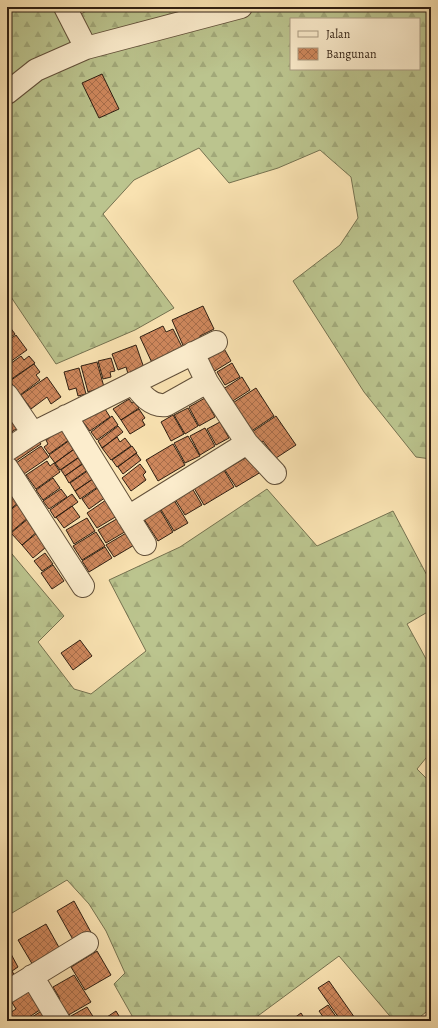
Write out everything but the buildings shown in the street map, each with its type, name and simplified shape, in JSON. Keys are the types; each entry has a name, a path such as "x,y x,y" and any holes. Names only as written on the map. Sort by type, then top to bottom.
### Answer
{"street":[{"path":"65,7 86,48"},
{"path":"7,93 36,70 86,48 241,7"},
{"path":"7,450 33,432 216,342"},
{"path":"193,353 207,382 247,443 275,473"},
{"path":"133,383 153,404 162,406 207,382"},
{"path":"7,396 33,432"},
{"path":"66,416 145,544"},
{"path":"128,517 247,443"},
{"path":"7,468 83,586"},
{"path":"7,992 87,943"},
{"path":"32,976 59,1021"}],"green space":[{"path":"7,7 58,7 66,22 94,7 431,7 431,459 416,457 364,392 293,281 340,245 358,218 351,177 320,150 278,168 229,183 199,148 134,180 103,214 174,308 135,330 56,364 7,291"},
{"path":"267,489 317,546 393,511 431,583 431,610 407,624 431,668 431,752 417,769 431,783 431,1008 415,1021 394,1021 339,956 251,1021 135,1021 114,984 125,973 106,931 89,904 67,880 7,916 7,548 64,616 38,642 74,689 91,694 146,651 109,580 180,547"}]}
